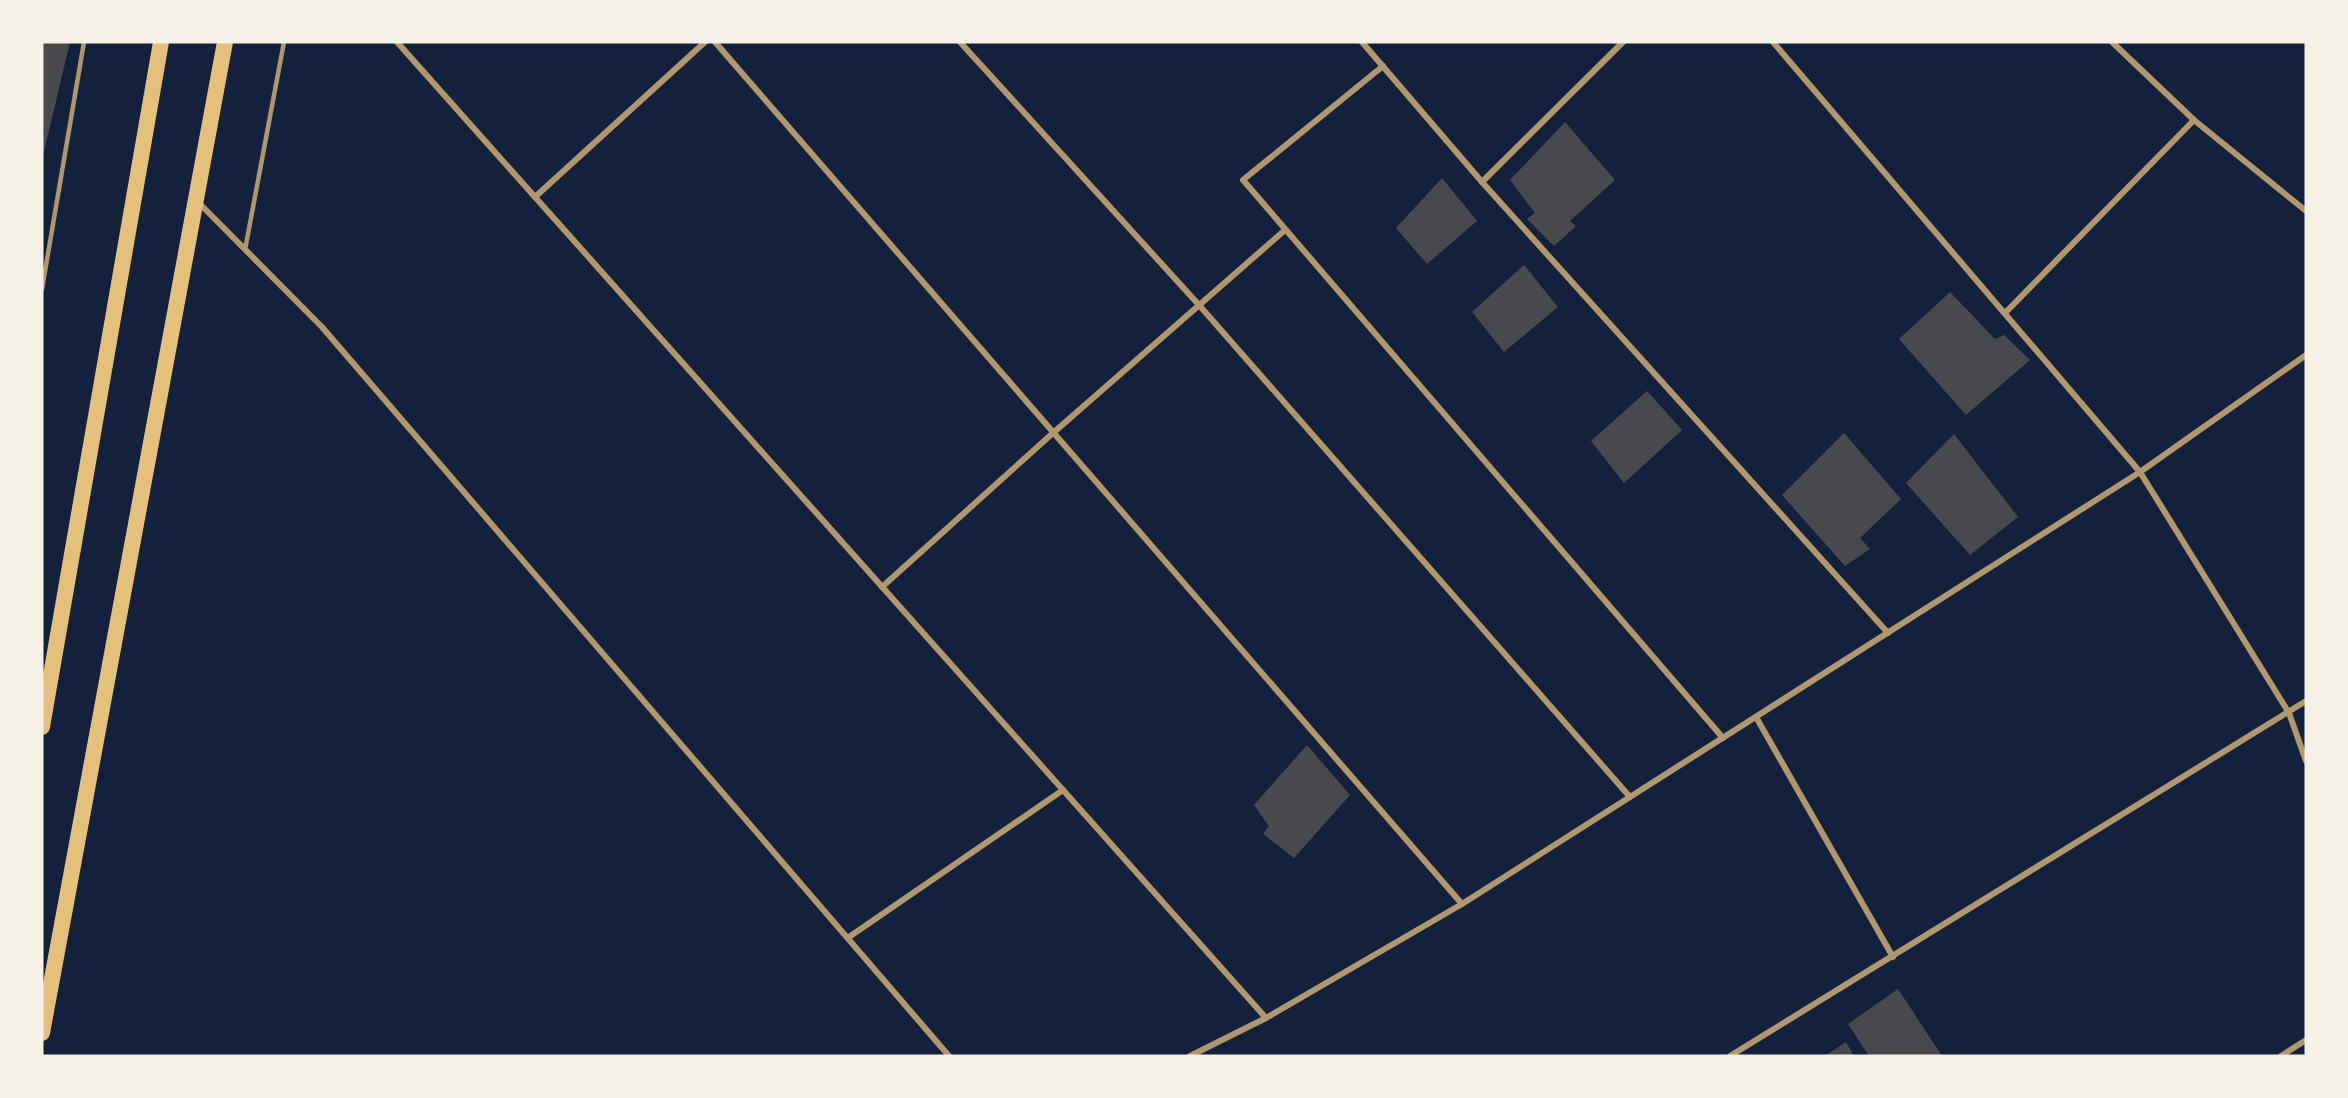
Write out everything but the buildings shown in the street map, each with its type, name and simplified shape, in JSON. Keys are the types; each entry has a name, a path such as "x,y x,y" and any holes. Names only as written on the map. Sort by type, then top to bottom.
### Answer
{"highway":[{"path":"42,727 161,42"},
{"path":"42,1033 225,42"}],"street":[{"path":"397,42 1266,1018"},
{"path":"536,198 705,42"},
{"path":"716,42 1462,904"},
{"path":"960,42 1199,305 1630,797"},
{"path":"1362,42 1482,182 1888,633"},
{"path":"1482,182 1623,42"},
{"path":"1773,42 2140,472 2289,713 2306,761"},
{"path":"2112,42 2194,120 2306,211"},
{"path":"1383,66 1243,180 1723,738"},
{"path":"2005,313 2194,120"},
{"path":"197,201 322,327 949,1056"},
{"path":"882,587 1053,433 1286,230"},
{"path":"1190,1056 1266,1018 1462,904 2140,472 2306,355"},
{"path":"1730,1056 2306,701"},
{"path":"1756,717 1893,957"},
{"path":"849,937 1063,790"},
{"path":"2281,1056 2306,1040"}],"lane":[{"path":"42,289 84,42"},
{"path":"246,250 284,42"}]}
